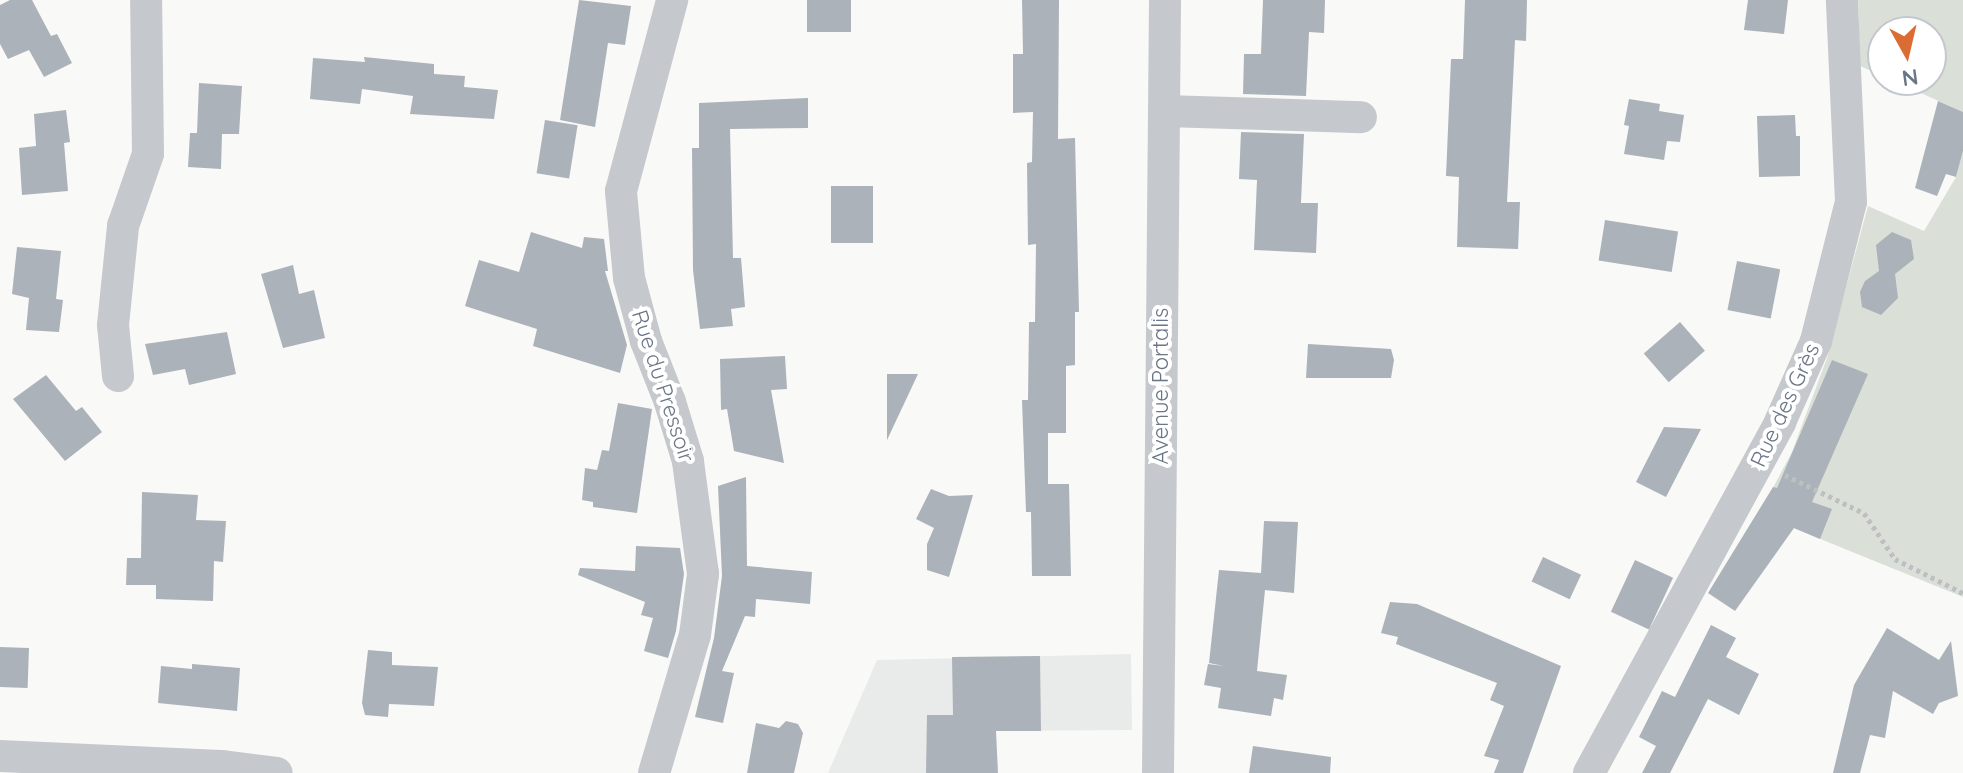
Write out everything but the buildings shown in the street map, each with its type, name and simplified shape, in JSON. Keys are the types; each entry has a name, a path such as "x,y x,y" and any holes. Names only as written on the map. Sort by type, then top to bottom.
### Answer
{"street":[{"path":"118,376 113,325 123,226 148,154 146,0"},
{"name":"Rue du Pressoir","path":"654,773 695,635 703,574 688,461 646,341 629,278 621,191 672,0"},
{"name":"Avenue Portalis","path":"1158,773 1165,0"},
{"name":"Rue des Grès","path":"1589,773 1685,592 1758,465 1816,341 1851,202 1842,0"},
{"path":"1165,111 1361,117"},
{"path":"0,756 221,766 277,773"}],"path":[{"path":"1758,465 1864,513 1895,559 1963,593"}],"shaded area":[{"path":"1858,0 1963,0 1963,112 1928,96 1947,96 1947,16 1867,16 1867,69 1860,66"},
{"path":"1963,151 1963,597 1759,514 1792,452 1827,358 1868,206 1924,231 1956,177"},
{"path":"1131,654 1132,730 953,731 953,773 828,773 877,660"}]}
